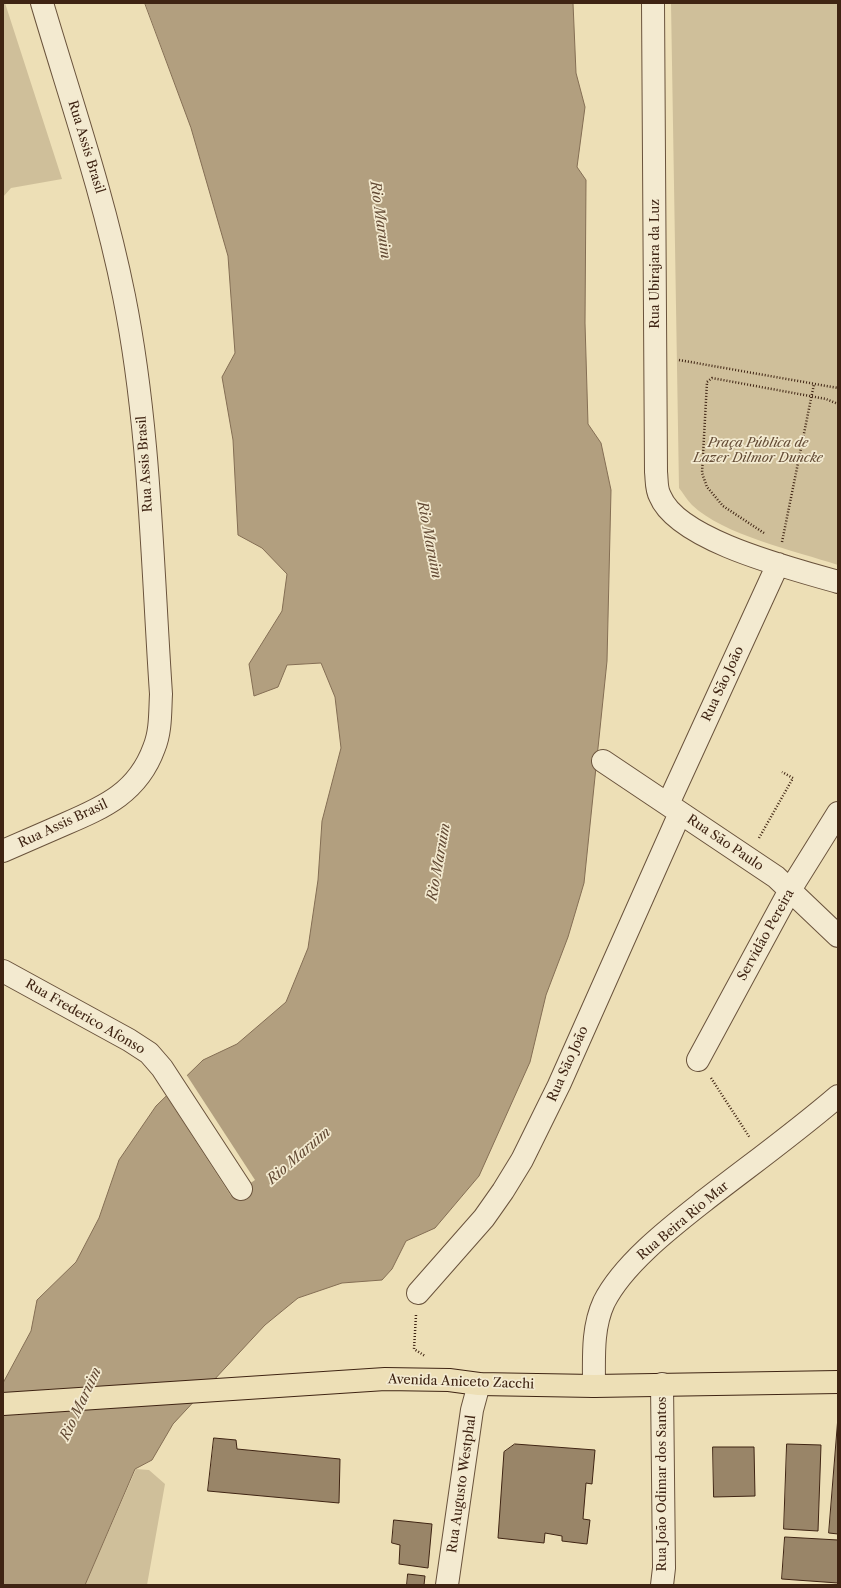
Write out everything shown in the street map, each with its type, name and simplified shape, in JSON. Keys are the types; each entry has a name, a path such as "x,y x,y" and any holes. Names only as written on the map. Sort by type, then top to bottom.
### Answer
{"main road":[{"name":"Avenida Aniceto Zacchi","path":"3,1404 385,1379 449,1380 479,1384 594,1386 838,1382"}],"street":[{"name":"Rua Assis Brasil","path":"3,851 105,807 122,794 147,766 155,747 160,724 161,694 141,409 124,298 112,237 91,162 78,125 42,3"},
{"name":"Rua Ubirajara da Luz","path":"653,3 657,484 660,496 677,518 688,527 704,535 778,564 838,582"},
{"name":"Rua São João","path":"418,1293 484,1218 522,1160 558,1085 778,564"},
{"name":"Rua São Paulo","path":"603,761 776,876 838,936"},
{"name":"Servidão Pereira","path":"698,1060 790,890 838,813"},
{"name":"Rua Frederico Afonso","path":"3,971 129,1040 149,1053 162,1068 241,1189"},
{"name":"Rua Beira Rio Mar","path":"594,1386 594,1344 598,1321 604,1302 614,1286 658,1239 838,1096"},
{"name":"Rua Augusto Westphal","path":"447,1585 472,1410 479,1384"},
{"name":"Rua João Odimar dos Santos","path":"662,1384 664,1568 662,1585"}],"path":[{"path":"656,356 838,388"},
{"path":"766,534 722,506 707,487 702,473 707,382 712,378 812,396 826,399 838,404"},
{"path":"778,564 814,384"},
{"path":"777,538 790,542"},
{"path":"748,858 793,778 782,772"},
{"path":"698,1060 762,1156"},
{"path":"418,1293 414,1349 440,1364 449,1380"}],"green space":[{"path":"3,3 5,3 62,179 11,188 3,197"},
{"name":"Praça Pública de Lazer Dilmor Duncke","path":"671,3 838,3 838,565 761,541 722,525 705,516 692,505 679,488"},
{"path":"136,1469 149,1470 165,1484 147,1585 85,1585"}],"water":[{"name":"Rio Maruim","path":"145,3 573,3 576,73 585,107 577,167 586,180 585,323 588,424 601,443 611,490 607,661 584,883 568,937 546,995 530,1062 479,1176 435,1228 406,1241 392,1269 382,1280 342,1283 298,1298 265,1325 173,1424 152,1460 135,1469 85,1585 3,1585 3,1383 31,1331 37,1300 76,1262 99,1218 119,1160 156,1106 203,1060 237,1044 286,1002 308,948 318,880 322,821 341,748 335,697 321,663 287,665 278,687 254,696 249,664 282,611 287,574 262,548 238,535 233,440 222,377 235,353 228,256 191,128"}],"pier":[{"path":"186,1074 255,1180 231,1196 165,1094"}],"building":[{"path":"838,1417 838,1534 829,1533"},
{"path":"214,1438 236,1440 237,1449 340,1459 339,1503 208,1491"},
{"path":"515,1444 595,1450 592,1484 586,1483 583,1519 590,1520 587,1544 562,1541 562,1536 545,1533 544,1543 498,1538 504,1452"},
{"path":"787,1444 821,1445 818,1531 784,1529"},
{"path":"713,1447 754,1447 755,1496 714,1497"},
{"path":"394,1520 432,1524 428,1568 399,1564 400,1545 392,1543"},
{"path":"785,1537 838,1540 838,1583 782,1579"},
{"path":"408,1574 425,1576 424,1585 407,1585"}]}
